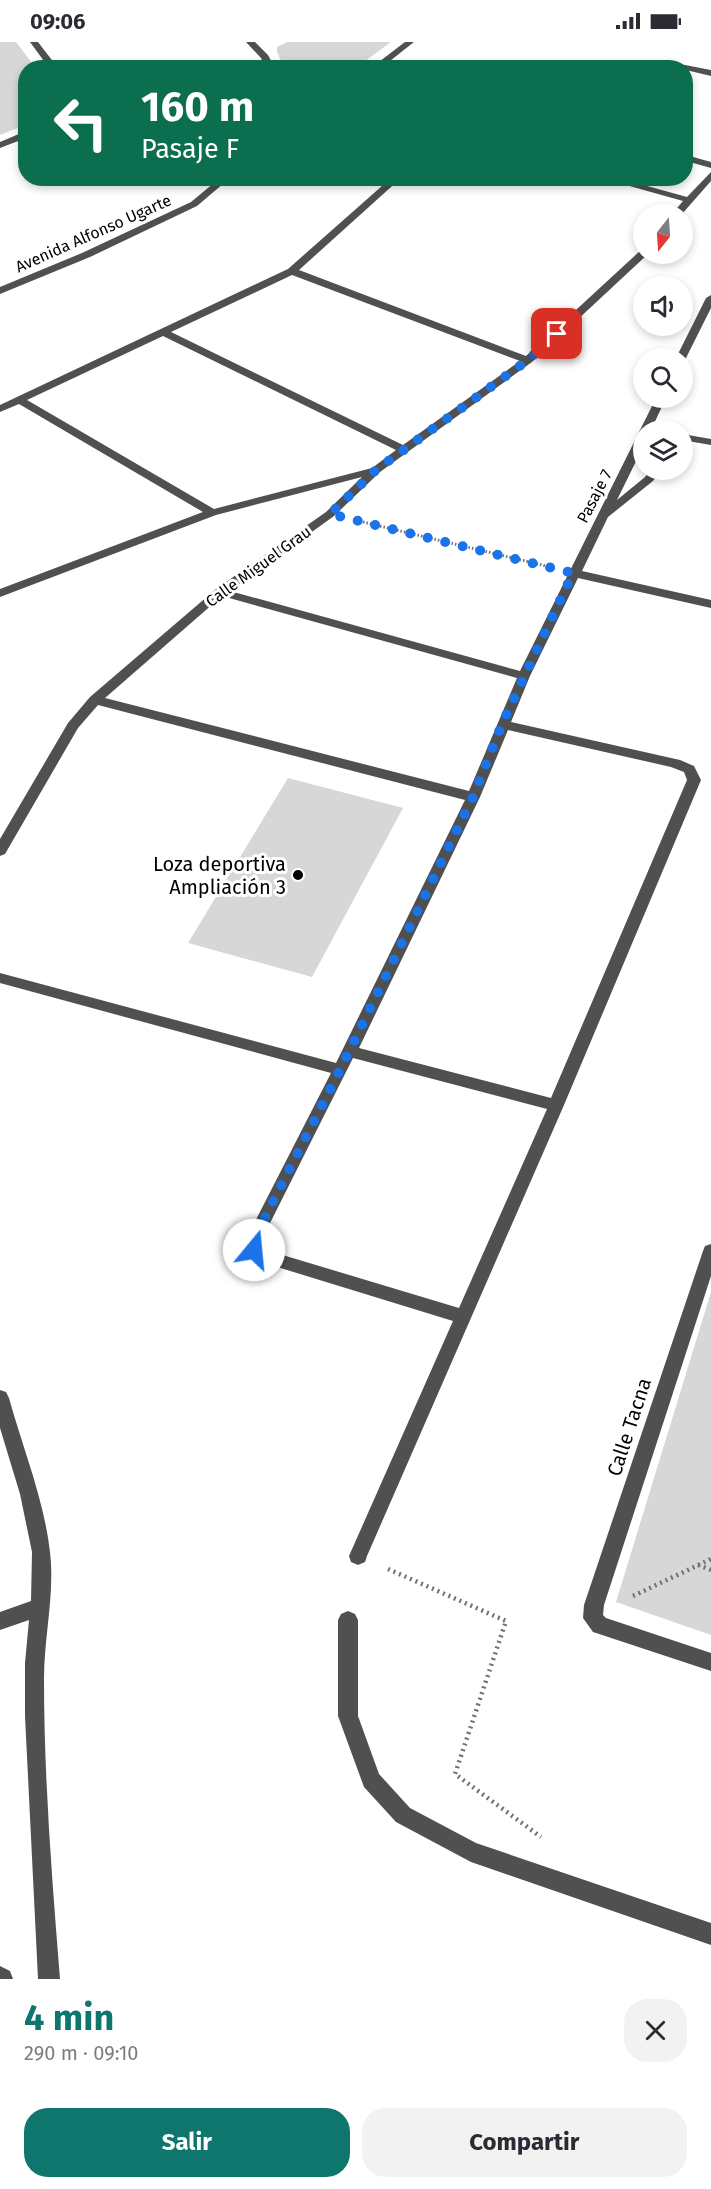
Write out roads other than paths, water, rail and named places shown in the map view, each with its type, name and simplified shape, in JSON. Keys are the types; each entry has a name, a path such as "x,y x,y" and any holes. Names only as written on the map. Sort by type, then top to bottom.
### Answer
{"street":[{"path":"34,42 48,60"},
{"path":"251,43 263,42"},
{"path":"386,60 410,42"},
{"path":"251,43 267,60"},
{"path":"693,70 711,73"},
{"path":"0,145 18,137"},
{"path":"693,160 711,165"},
{"path":"686,204 711,175"},
{"name":"Avenida Alfonso Ugarte","path":"0,291 86,255 194,204 216,186"},
{"path":"0,409 292,272 388,186"},
{"path":"636,186 690,200"},
{"name":"Calle Miguel Grau","path":"0,851 73,726 95,700 220,592 330,514 376,470 528,360 633,262"},
{"path":"292,272 528,360"},
{"path":"686,348 711,298"},
{"path":"163,332 405,450"},
{"path":"19,400 212,513"},
{"path":"693,439 711,442"},
{"name":"Pasaje 7","path":"462,1316 261,1255 254,1250 252,1243 340,1070 473,797 524,676 633,454"},
{"path":"0,593 212,513 376,470"},
{"path":"600,519 647,480"},
{"path":"573,573 711,604"},
{"path":"220,592 524,676"},
{"path":"95,700 473,797"},
{"path":"358,1556 556,1105 694,780 689,769 675,763 502,724"},
{"path":"0,978 64,998 340,1070"},
{"path":"349,1051 556,1105"},
{"name":"Calle Tacna","path":"711,1251 594,1605 593,1618 600,1625 711,1662"},
{"path":"0,1398 37,1528 43,1579 34,1688 38,1831 49,1979"},
{"path":"0,1621 39,1608"},
{"path":"348,1620 348,1716 371,1780 404,1815 471,1852 711,1934"}],"place":[{"name":"Loza deportiva Ampliación 3","path":"298,875"}]}
